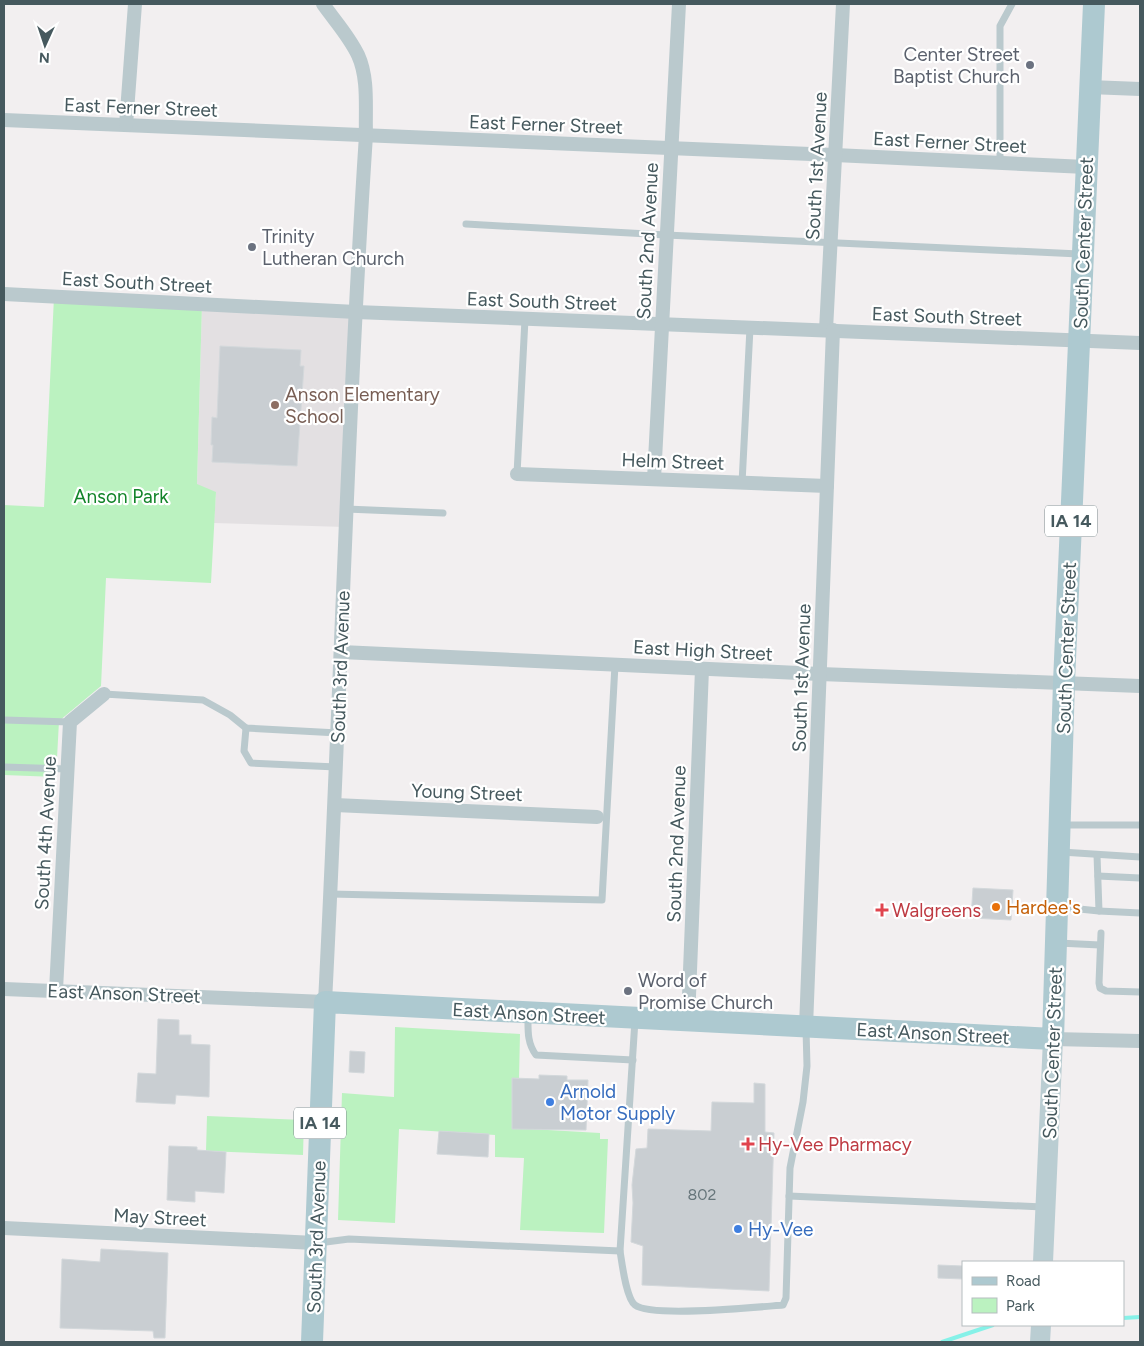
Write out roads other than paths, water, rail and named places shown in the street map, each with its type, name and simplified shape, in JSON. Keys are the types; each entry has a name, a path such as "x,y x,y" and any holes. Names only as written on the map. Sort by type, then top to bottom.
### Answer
{"main road":[{"name":"South Center Street","path":"1043,1261 1054,1039 1064,682 1094,4"},
{"name":"East Anson Street","path":"324,1002 1054,1039"},
{"name":"South 3rd Avenue","path":"312,1342 324,1002"},
{"path":"1040,1342 1041,1326"}],"street":[{"path":"126,125 135,4"},
{"name":"South 3rd Avenue","path":"323,4 344,32 358,56 365,85 366,135 346,509 335,805 324,1002"},
{"name":"South 2nd Avenue","path":"654,479 679,4"},
{"name":"South 1st Avenue","path":"806,1027 827,486 830,242 843,4"},
{"path":"1089,87 1140,89"},
{"name":"East Ferner Street","path":"4,120 1086,167"},
{"name":"East South Street","path":"4,294 356,312 1140,343"},
{"name":"Helm Street","path":"517,474 827,486"},
{"name":"East High Street","path":"341,652 702,669 1140,686"},
{"name":"South 2nd Avenue","path":"688,1021 702,669"},
{"path":"70,722 104,694"},
{"name":"South 4th Avenue","path":"56,990 70,722"},
{"name":"Young Street","path":"335,805 597,816"},
{"name":"East Anson Street","path":"4,989 324,1002"},
{"path":"1054,1039 1140,1041"},
{"name":"May Street","path":"4,1228 315,1243"}],"lane":[{"path":"1000,163 1000,26 1012,4"},
{"path":"466,224 1082,254"},
{"path":"517,474 525,319"},
{"path":"742,483 750,328"},
{"path":"346,509 443,513"},
{"path":"330,894 602,900 614,665"},
{"path":"104,694 203,700 230,715 246,728 338,733"},
{"path":"4,720 70,722"},
{"path":"246,728 244,751 251,763 336,767"},
{"path":"4,767 67,769"},
{"path":"1060,825 1140,825"},
{"path":"1059,852 1140,857"},
{"path":"1097,855 1099,911"},
{"path":"1098,876 1140,878"},
{"path":"1057,907 1140,914"},
{"path":"1101,933 1100,988 1106,991 1140,992"},
{"path":"1056,943 1100,945"},
{"path":"528,1013 528,1034 531,1048 536,1055 633,1060"},
{"path":"635,1018 620,1251 626,1286 634,1304 642,1309 662,1312 747,1309 783,1305 786,1298 790,1168 803,1102 807,1066 806,1027"},
{"path":"789,1196 1046,1207"},
{"path":"315,1243 350,1239 620,1251"}],"waterway":[{"path":"1124,1318 1140,1317"},
{"path":"942,1342 990,1326"}],"place":[{"name":"Center Street Baptist Church","path":"1030,65"},
{"name":"Trinity Lutheran Church","path":"252,247"},
{"name":"Anson Elementary School","path":"275,405"},
{"name":"Hardee's","path":"996,907"},
{"name":"Walgreens","path":"882,910"},
{"name":"Word of Promise Church","path":"628,991"},
{"name":"Arnold Motor Supply","path":"550,1102"},
{"name":"Hy-Vee Pharmacy","path":"748,1144"},
{"name":"Hy-Vee","path":"738,1229"}],"park label":[{"name":"Anson Park","path":"121,496"}]}
